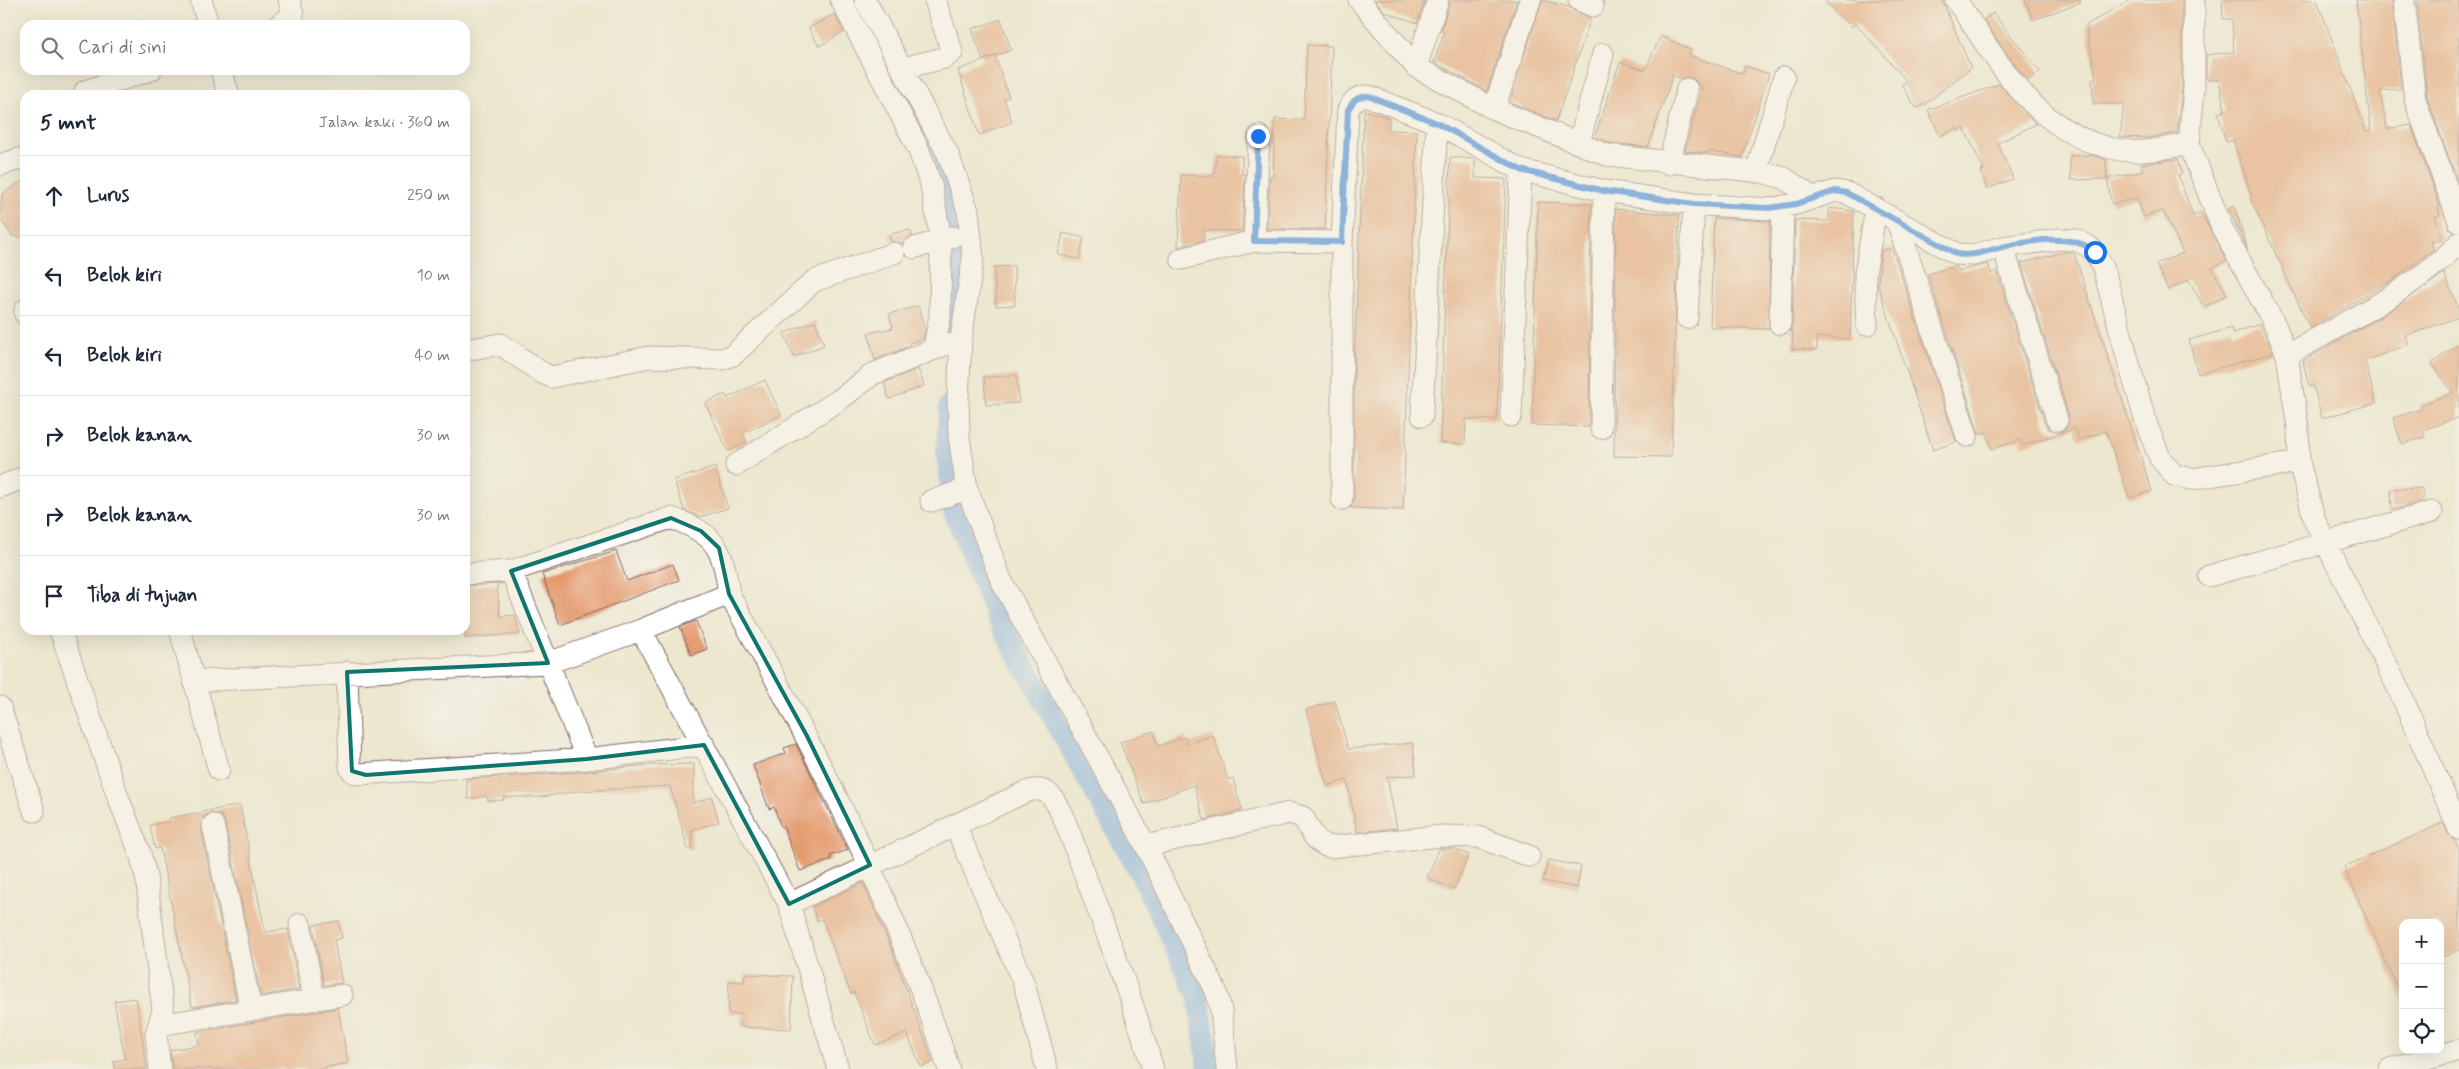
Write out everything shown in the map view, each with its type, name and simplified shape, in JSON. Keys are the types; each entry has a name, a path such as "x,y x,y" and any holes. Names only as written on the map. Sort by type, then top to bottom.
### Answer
{"street":[{"path":"201,0 207,20"},
{"path":"286,20 293,15 289,0"},
{"path":"841,0 928,171 955,237 973,258 948,344"},
{"path":"865,0 948,154 968,211 955,237 940,316 948,344 959,438 951,494 1001,580 1146,846 1219,1000 1227,1069"},
{"path":"902,68 944,58 952,52 935,0"},
{"path":"1359,0 1416,67 1494,108 1607,156 1756,172 1784,178 1812,197"},
{"path":"1416,67 1438,0"},
{"path":"1494,108 1530,0"},
{"path":"1956,0 2020,93 2048,119 2089,142 2122,150 2141,151 2190,144"},
{"path":"2194,0 2194,88 2190,144 2222,228 2275,325 2287,355 2298,446 2308,500 2324,542 2399,690 2459,829"},
{"path":"2404,0 2415,100 2458,212"},
{"path":"1579,143 1604,54"},
{"path":"88,90 135,75"},
{"path":"223,75 228,90"},
{"path":"1756,172 1784,77"},
{"path":"1669,164 1687,89"},
{"path":"1342,499 1342,242 1348,110 1352,103 1360,96 1368,96 1437,123 1521,170 1604,191 1694,204 1769,208 1796,204 1812,197 1835,191 1847,193 1957,254 1973,255 2003,247 2076,240 2095,252 2104,270 2148,428 2160,458 2174,475 2191,479 2298,446"},
{"path":"1422,416 1437,123"},
{"path":"1254,241 1258,136"},
{"path":"0,165 20,159"},
{"path":"1511,416 1521,170"},
{"path":"1602,428 1604,191"},
{"path":"1687,318 1694,204"},
{"path":"1780,324 1783,206"},
{"path":"1867,325 1865,274 1876,208"},
{"path":"1898,222 1967,436"},
{"path":"914,248 955,237"},
{"path":"1181,259 1254,241 1342,242"},
{"path":"2287,355 2376,304 2440,261 2459,243"},
{"path":"2003,247 2057,420"},
{"path":"470,349 500,344 542,373 552,377 649,357 722,358 733,355 814,281 894,253"},
{"path":"736,465 839,400 873,374 948,344"},
{"path":"0,487 20,479"},
{"path":"2209,576 2432,512"},
{"path":"470,574 511,571 671,518 702,531 719,548 725,567 729,594 807,736 870,865 932,1018 949,1069"},
{"path":"511,571 587,759"},
{"path":"194,681 548,663 641,630 729,594"},
{"path":"641,630 789,904 838,1069"},
{"path":"62,635 118,797 140,853 146,876 163,1010 156,1034 160,1069"},
{"path":"181,635 218,770"},
{"path":"347,672 350,767 354,773 366,774 587,759 704,745"},
{"path":"0,707 34,811"},
{"path":"789,904 1033,789 1050,794 1077,854 1136,1010 1154,1069"},
{"path":"1146,846 1289,813 1303,817 1316,840 1329,848 1442,836 1478,837 1528,856"},
{"path":"213,825 251,1010"},
{"path":"955,825 1024,984 1047,1069"},
{"path":"300,924 314,999"},
{"path":"159,1026 342,995"},
{"path":"2390,1069 2426,1061 2459,1050"}],"highlighted area":[{"path":"671,518 701,531 719,548 729,594 807,736 870,865 789,904 704,745 587,759 366,775 352,771 347,672 548,663 511,571"}],"building":[{"path":"1375,0 1425,0 1417,23 1385,12"},
{"path":"1450,0 1517,0 1487,91 1434,62 1444,32 1441,31"},
{"path":"1542,0 1569,7 1591,18 1556,121 1510,102"},
{"path":"1824,0 1942,0 1971,68 1925,104 1916,108 1902,85 1907,81 1855,23 1852,27"},
{"path":"2025,0 2080,0 2081,2 2033,20"},
{"path":"2130,0 2182,0 2182,87 2177,133 2146,138 2120,137 2124,104 2093,104 2092,79 2096,79 2086,25"},
{"path":"2222,0 2317,0 2366,131 2371,130 2356,0 2392,0 2401,89 2380,91 2387,129 2411,125 2440,206 2438,207 2440,215 2435,216 2442,239 2431,242 2434,249 2392,280 2310,328 2250,198 2252,197 2233,140 2226,142 2218,113 2225,111 2219,80 2208,80 2206,76 2206,55 2234,52 2232,19 2223,19"},
{"path":"2417,0 2459,0 2459,185 2427,97"},
{"path":"1993,13 2040,72 2028,80 2015,65 1984,20"},
{"path":"834,14 844,32 819,46 809,28"},
{"path":"1001,19 1011,50 983,60 972,29"},
{"path":"1661,36 1691,50 1688,55 1743,74 1745,66 1769,74 1742,157 1708,151 1707,153 1685,151 1702,88 1695,80 1689,77 1681,79 1673,75 1648,147 1610,143 1595,136 1620,62 1645,70"},
{"path":"1307,45 1332,46 1325,229 1267,229 1270,176 1273,176 1275,119 1304,120"},
{"path":"995,56 1009,97 1004,99 1012,122 979,135 958,70"},
{"path":"1999,84 2036,124 1998,143 2013,179 1987,189 1981,171 1984,170 1964,128 1959,131 1957,128 1940,136 1928,110"},
{"path":"1364,110 1389,118 1389,130 1417,131 1403,510 1351,508 1354,499 1354,369"},
{"path":"1217,155 1242,156 1242,174 1245,174 1242,231 1204,230 1204,240 1178,247 1181,175 1214,176"},
{"path":"2090,155 2106,159 2107,179 2071,180 2070,156"},
{"path":"1450,157 1475,159 1475,178 1506,179 1497,420 1466,419 1465,444 1440,443"},
{"path":"2178,159 2182,174 2178,175 2193,216 2201,212 2226,261 2212,268 2227,295 2204,307 2189,280 2168,290 2156,264 2183,253 2163,210 2144,217 2137,198 2112,204 2107,179 2143,171 2141,164"},
{"path":"20,182 20,237 12,236 0,219 2,194"},
{"path":"1538,202 1591,204 1589,427 1532,425"},
{"path":"2234,205 2248,250 2228,208"},
{"path":"1829,208 1854,211 1850,339 1817,337 1817,350 1792,349 1793,331 1790,331 1792,324 1795,220 1829,221"},
{"path":"1616,209 1679,215 1671,457 1614,456"},
{"path":"1714,218 1770,221 1769,329 1710,327"},
{"path":"910,230 912,236 902,244 891,241 889,234"},
{"path":"1063,233 1084,238 1079,259 1058,255"},
{"path":"1892,248 1956,442 1933,450 1878,285 1881,251"},
{"path":"2065,252 2074,253 2152,491 2129,498 2106,431 2079,440 2075,428 2022,446 2020,440 1992,449 1986,432 1979,434 1928,274 1954,266 1959,271 1988,264 1991,273 1997,271 2045,424 2049,429 2060,432 2066,428 2069,416 2021,263"},
{"path":"1014,266 1015,305 996,306 994,267"},
{"path":"2444,273 2459,310 2459,317 2405,336 2409,344 2365,361 2376,403 2322,418 2313,385 2309,386 2303,361 2384,315"},
{"path":"918,306 925,329 923,339 909,343 910,346 875,360 868,333 893,328 889,314"},
{"path":"815,321 824,345 794,357 784,333"},
{"path":"2260,324 2273,353 2198,374 2189,340 2231,328 2233,333"},
{"path":"2459,344 2459,417 2423,430 2425,437 2402,444 2393,418 2421,409 2420,405 2453,393 2432,363"},
{"path":"918,369 924,386 889,399 884,383"},
{"path":"1017,375 1019,403 986,405 984,377"},
{"path":"765,380 781,415 743,433 747,442 728,451 705,403 725,394 727,398"},
{"path":"715,467 728,508 700,517 684,510 674,480"},
{"path":"2422,488 2423,502 2392,510 2391,489"},
{"path":"616,551 627,581 673,564 679,580 560,625 542,574"},
{"path":"497,584 500,616 515,615 520,634 465,638 465,635 470,635 470,586"},
{"path":"696,621 707,649 691,655 680,627"},
{"path":"1335,701 1348,749 1413,743 1416,775 1387,777 1397,828 1357,832 1347,780 1327,786 1306,710"},
{"path":"1153,731 1158,746 1185,737 1187,744 1213,735 1228,780 1233,778 1242,810 1204,820 1194,785 1144,804 1120,742"},
{"path":"796,744 848,850 830,856 831,860 800,871 774,807 769,809 753,765 786,753 784,748"},
{"path":"694,764 693,803 712,797 719,822 692,830 692,849 688,849 670,786 579,791 542,797 503,797 504,800 488,801 487,796 468,799 466,779 581,772 648,765"},
{"path":"240,805 265,932 288,929 299,989 261,996 225,822 222,816 211,813 204,816 201,828 236,1000 192,1007 160,848 155,849 150,825 170,821 169,818"},
{"path":"2443,823 2448,834 2455,841 2459,849 2459,950 2444,956 2444,919 2399,919 2399,992 2344,867"},
{"path":"1439,849 1455,849 1469,855 1454,889 1427,878"},
{"path":"1548,860 1581,866 1577,888 1543,881"},
{"path":"863,883 892,950 933,1062 921,1067 907,1033 875,1045 854,992 851,994 822,919 817,921 812,907"},
{"path":"339,921 342,938 334,940 342,983 324,985 313,925"},
{"path":"745,974 793,976 791,1029 741,1027 742,1014 728,1014 729,981 744,982"},
{"path":"136,998 147,1069 115,1069 114,1061 125,1059 114,1001"},
{"path":"338,1008 348,1063 317,1069 172,1069 170,1050 199,1045 197,1032"}],"waterway":[{"path":"902,87 953,196 959,259 955,326"},
{"path":"950,405 947,452 954,511 996,615 1143,878 1198,995 1209,1069"}],"route":[{"path":"1258,136 1254,241 1342,242 1348,110 1352,103 1360,96 1368,96 1437,123 1521,170 1604,191 1694,204 1769,208 1796,204 1812,197 1835,191 1847,193 1855,197 1934,243 1964,256 2003,247 2060,240 2076,240 2095,252"}]}
